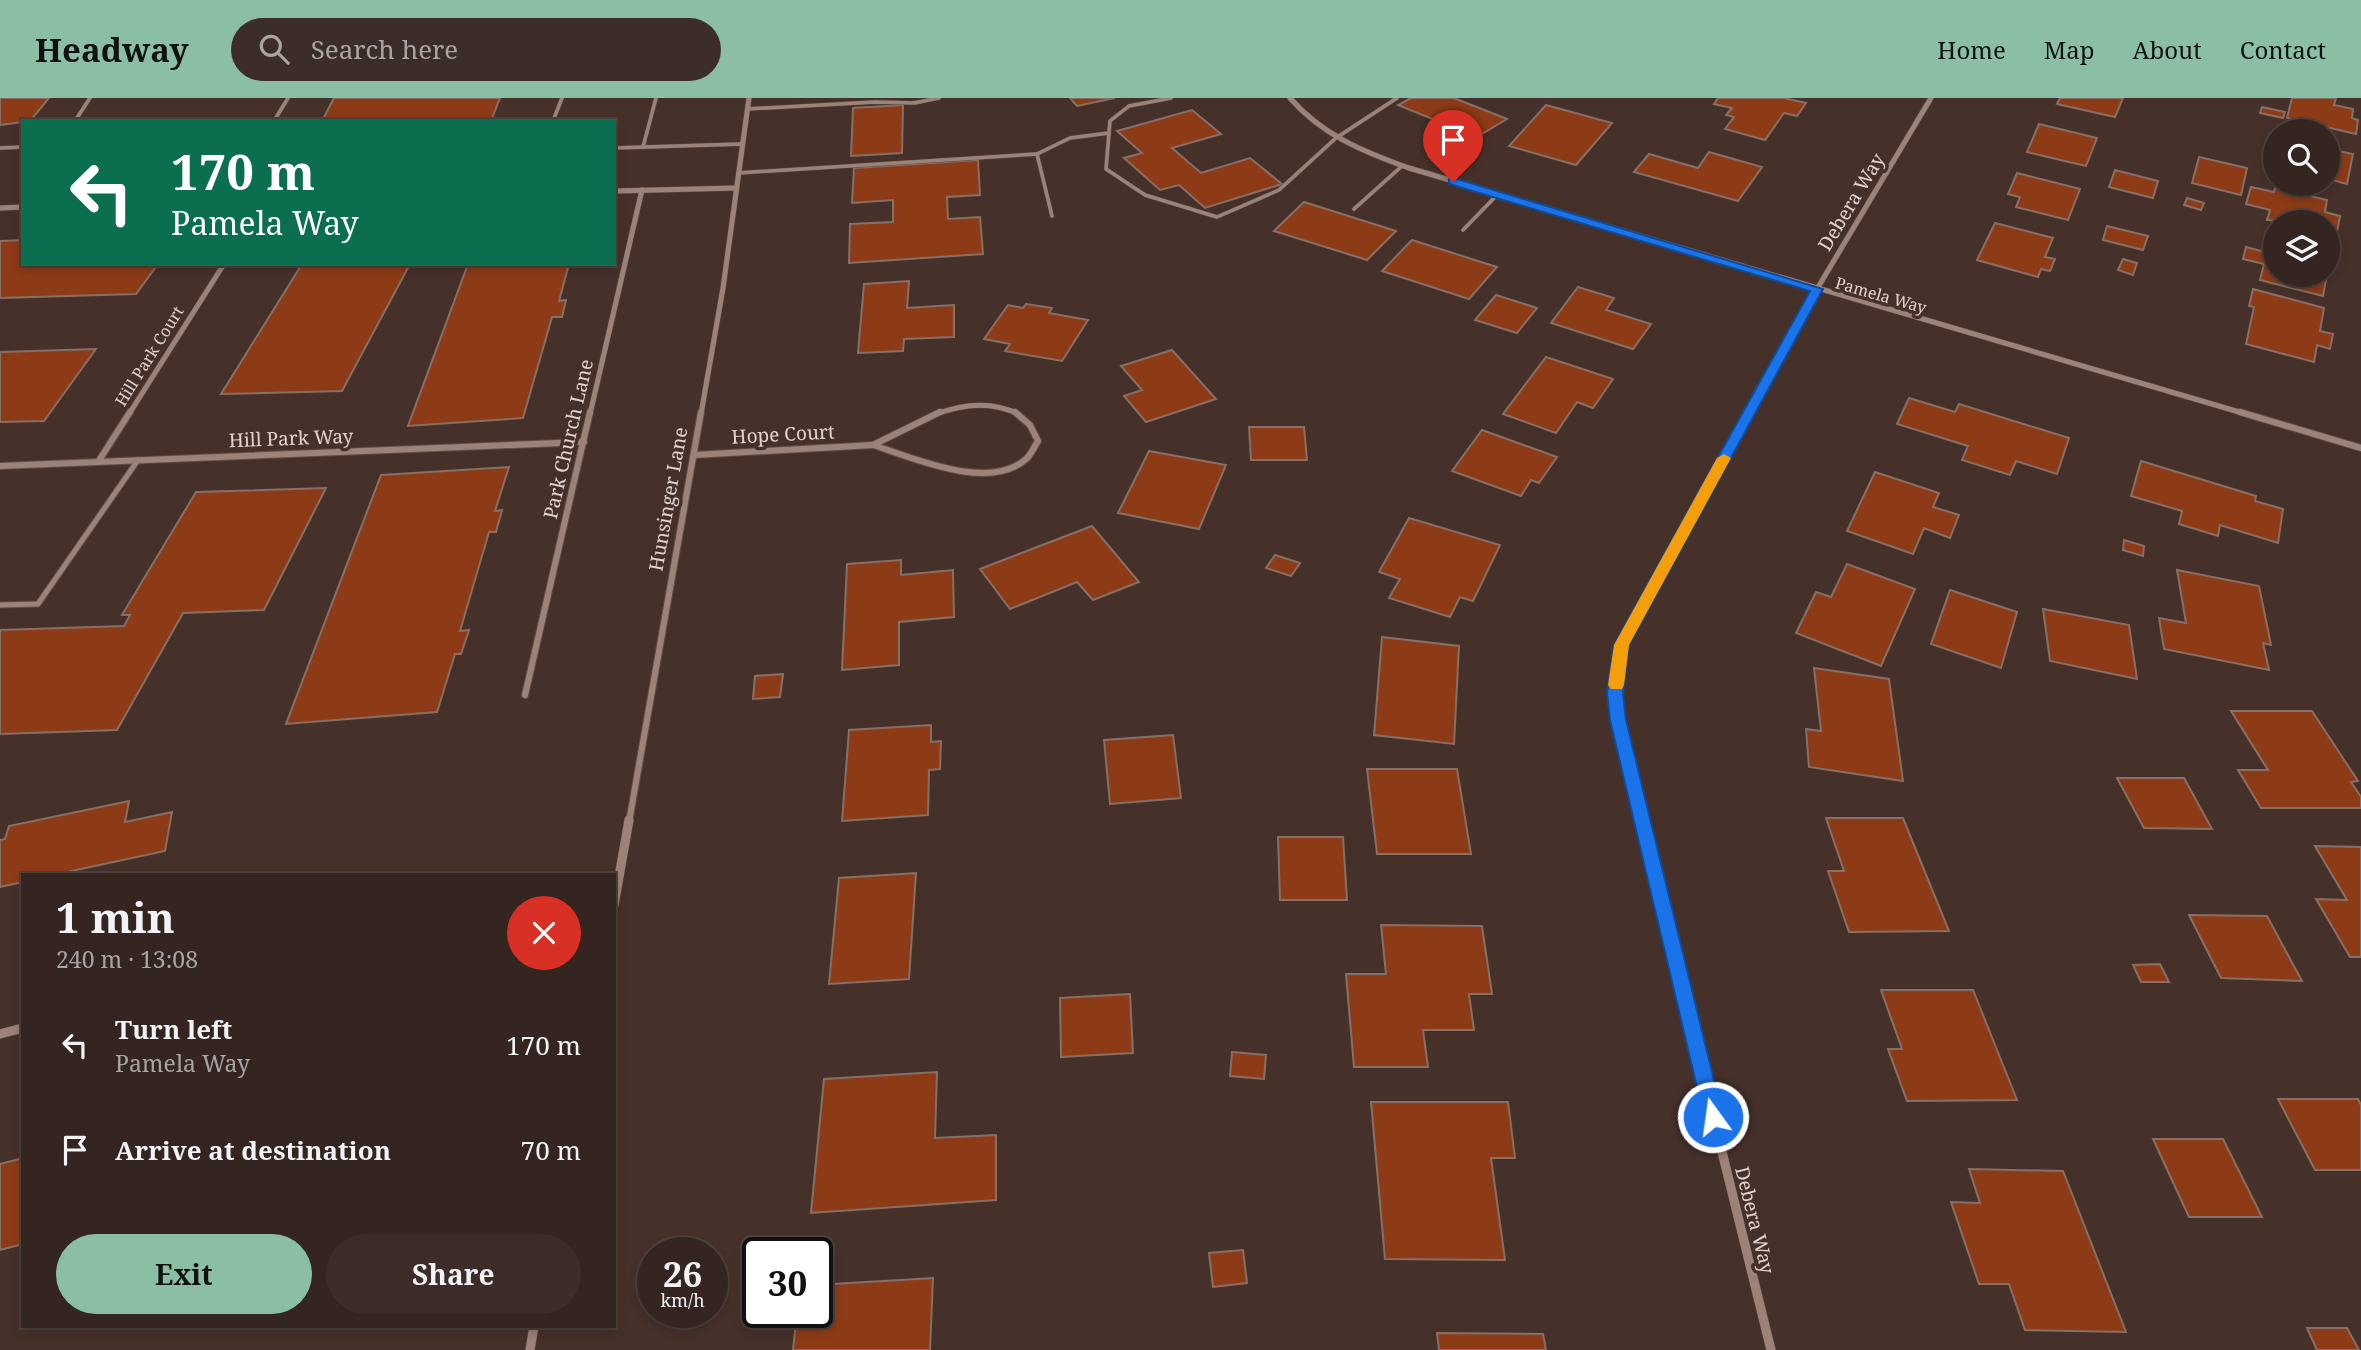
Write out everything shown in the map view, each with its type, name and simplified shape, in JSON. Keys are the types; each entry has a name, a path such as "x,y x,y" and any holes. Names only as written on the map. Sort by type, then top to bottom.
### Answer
{"street":[{"name":"Hunsinger Lane","path":"616,886 723,288 749,98"},
{"name":"Pamela Way","path":"1290,98 1314,122 1336,138 1377,158 2361,448"},
{"name":"Debera Way","path":"1771,1350 1646,845 1618,720 1615,693 1621,645 1817,289 1931,98"},
{"path":"616,191 736,188"},
{"name":"Park Church Lane","path":"525,695 642,190"},
{"path":"0,208 21,207"},
{"name":"Hill Park Court","path":"98,462 223,266"},
{"name":"Hope Court","path":"694,455 873,445 976,474 1006,470 1026,459 1038,441 1033,426 1015,411 987,402 963,404 937,413 873,445"},
{"name":"Hill Park Way","path":"2,468 584,442"},
{"path":"0,1034 21,1029"},
{"path":"530,1350 534,1328"}],"lane":[{"path":"76,119 90,98"},
{"path":"275,119 288,98"},
{"path":"554,119 562,98"},
{"path":"643,147 656,98"},
{"path":"747,109 875,102 914,103 939,98"},
{"path":"1171,98 1129,106 1110,121 1106,169 1144,195 1217,217 1279,190 1336,138 1397,98"},
{"path":"738,173 1037,154 1070,138 1109,133"},
{"path":"616,148 742,144"},
{"path":"0,148 21,147"},
{"path":"1037,154 1052,216"},
{"path":"1353,209 1402,166"},
{"path":"1463,230 1497,195"},
{"path":"0,605 38,604 138,460"}],"building":[{"path":"0,98 49,98 32,119 0,125"},
{"path":"334,98 500,98 492,119 323,119"},
{"path":"1070,98 1115,98 1077,106"},
{"path":"1411,98 1454,98 1507,119 1477,137 1398,105"},
{"path":"1718,98 1784,98 1806,103 1797,116 1784,113 1765,140 1725,129 1734,117 1726,115 1732,108 1714,104"},
{"path":"2060,98 2123,98 2115,117 2057,104"},
{"path":"2292,98 2336,98 2334,105 2353,109 2352,118 2358,120 2356,134 2340,130 2340,119 2287,118"},
{"path":"903,105 902,153 851,156 853,108"},
{"path":"1546,105 1612,123 1576,165 1509,146"},
{"path":"2262,107 2285,112 2283,118 2260,113"},
{"path":"1192,110 1221,134 1172,148 1201,173 1250,158 1282,184 1205,208 1179,185 1160,190 1124,158 1142,153 1117,131"},
{"path":"2039,124 2097,138 2086,166 2027,152"},
{"path":"2340,151 2353,154 2347,184 2340,182"},
{"path":"1709,152 1762,167 1738,201 1634,172 1649,154 1698,168"},
{"path":"2199,157 2247,168 2241,195 2192,183"},
{"path":"978,160 980,195 947,197 948,219 980,217 983,254 849,263 850,224 893,222 893,200 852,203 854,168"},
{"path":"2115,170 2158,181 2153,198 2109,187"},
{"path":"2017,173 2080,189 2068,220 2016,207 2020,197 2008,194"},
{"path":"2251,187 2263,190 2263,196 2310,196 2327,200 2325,210 2270,210 2246,204"},
{"path":"2187,198 2204,203 2201,210 2184,205"},
{"path":"1304,202 1396,231 1367,260 1274,231"},
{"path":"1995,223 2053,238 2045,257 2055,259 2050,271 2041,269 2038,277 1977,260"},
{"path":"2107,226 2148,236 2143,250 2103,240"},
{"path":"21,240 21,266 157,266 136,294 0,298 0,241"},
{"path":"1412,240 1497,267 1469,299 1382,271"},
{"path":"2246,247 2263,251 2263,264 2243,259"},
{"path":"2123,259 2137,263 2133,275 2118,270"},
{"path":"301,266 409,266 342,391 221,394"},
{"path":"467,266 568,266 559,301 566,300 562,317 552,317 523,418 408,426"},
{"path":"909,281 907,308 954,305 954,337 904,339 903,351 858,353 864,284"},
{"path":"1578,287 1614,298 1606,310 1651,324 1633,349 1551,323"},
{"path":"2288,287 2325,287 2323,296"},
{"path":"2253,289 2324,308 2320,331 2333,334 2330,349 2317,345 2314,362 2246,344 2254,307 2249,306"},
{"path":"1496,295 1537,308 1517,333 1475,320"},
{"path":"1026,304 1052,308 1049,313 1088,320 1062,361 1005,351 1010,344 984,339 1008,305 1023,308"},
{"path":"96,349 44,421 0,422 0,352"},
{"path":"1172,350 1216,399 1146,422 1124,396 1142,390 1121,366"},
{"path":"1546,357 1613,379 1593,408 1577,402 1556,433 1503,414"},
{"path":"1909,398 1955,412 1959,404 2069,438 2057,474 2016,461 2010,475 1962,460 1968,446 1897,424"},
{"path":"1249,427 1304,427 1307,460 1251,460"},
{"path":"1482,430 1557,457 1539,483 1531,480 1521,496 1452,471"},
{"path":"1149,451 1226,465 1199,529 1118,513"},
{"path":"2141,461 2256,496 2255,501 2283,509 2278,543 2220,525 2218,536 2179,524 2182,511 2131,496"},
{"path":"509,467 495,511 502,510 496,532 489,532 460,631 469,630 461,654 455,654 437,712 286,724 381,475"},
{"path":"1875,472 1939,493 1933,507 1959,515 1950,538 1924,528 1913,554 1847,531"},
{"path":"326,488 264,610 183,613 117,730 0,734 0,630 124,626 130,615 122,615 196,492"},
{"path":"1409,518 1500,545 1473,601 1460,597 1450,617 1389,598 1400,579 1379,572"},
{"path":"1092,526 1139,582 1093,600 1077,582 1010,609 980,569"},
{"path":"2124,540 2144,546 2143,556 2123,550"},
{"path":"1275,555 1300,563 1291,576 1266,568"},
{"path":"901,560 901,575 953,570 954,617 899,622 899,665 842,670 847,564"},
{"path":"1847,564 1915,589 1881,666 1796,633 1816,592 1831,597"},
{"path":"2177,570 2259,586 2271,645 2263,643 2269,670 2164,649 2159,618 2186,623"},
{"path":"1950,590 2017,612 2001,668 1931,644"},
{"path":"2043,609 2129,625 2137,679 2050,661"},
{"path":"1382,637 1459,646 1454,744 1374,735"},
{"path":"1814,668 1889,679 1903,781 1809,767 1806,729 1821,731"},
{"path":"783,674 780,697 753,699 755,676"},
{"path":"2231,711 2312,711 2358,781 2351,782 2361,797 2361,808 2261,808 2238,770 2268,770"},
{"path":"931,725 931,742 941,741 940,769 929,770 928,815 842,821 849,730"},
{"path":"1173,735 1181,798 1110,804 1104,740"},
{"path":"1367,769 1457,769 1471,854 1377,854"},
{"path":"2117,778 2184,778 2212,829 2144,828"},
{"path":"129,801 125,822 172,812 165,851 62,873 21,873 21,882 0,887 0,840 5,839 9,826"},
{"path":"1826,818 1903,818 1949,931 1849,932 1828,871 1844,871"},
{"path":"1278,837 1343,837 1347,900 1280,900"},
{"path":"2315,846 2361,847 2361,957 2350,957 2316,899 2347,900"},
{"path":"916,873 909,979 829,984 839,878"},
{"path":"2189,915 2267,916 2302,981 2221,978"},
{"path":"1381,925 1482,926 1492,994 1469,994 1474,1030 1423,1030 1428,1067 1354,1067 1346,974 1386,974"},
{"path":"2160,964 2169,982 2141,982 2133,965"},
{"path":"1881,990 1973,990 2017,1100 1907,1101 1888,1049 1902,1049"},
{"path":"1130,994 1133,1053 1061,1057 1060,998"},
{"path":"1232,1052 1266,1055 1264,1079 1230,1076"},
{"path":"937,1072 935,1138 996,1135 996,1200 811,1213 824,1079"},
{"path":"2278,1099 2358,1099 2361,1105 2361,1170 2315,1170"},
{"path":"1371,1102 1508,1102 1515,1158 1491,1158 1505,1260 1385,1259"},
{"path":"2153,1139 2223,1139 2262,1217 2189,1217"},
{"path":"21,1159 21,1245 0,1250 0,1164"},
{"path":"1969,1169 2063,1171 2126,1332 2025,1330 2009,1284 1979,1284 1951,1202 1980,1203"},
{"path":"1243,1250 1247,1283 1213,1287 1209,1253"},
{"path":"933,1278 930,1350 793,1350 795,1328 833,1328 833,1284"},
{"path":"2307,1328 2347,1328 2359,1350 2317,1350"},
{"path":"1437,1333 1543,1334 1546,1350 1439,1350"}],"slow traffic":[{"path":"1616,685 1621,645 1724,458"}],"route":[{"path":"1453,182 1817,289 1621,645 1615,693 1618,720 1713,1117"}]}
